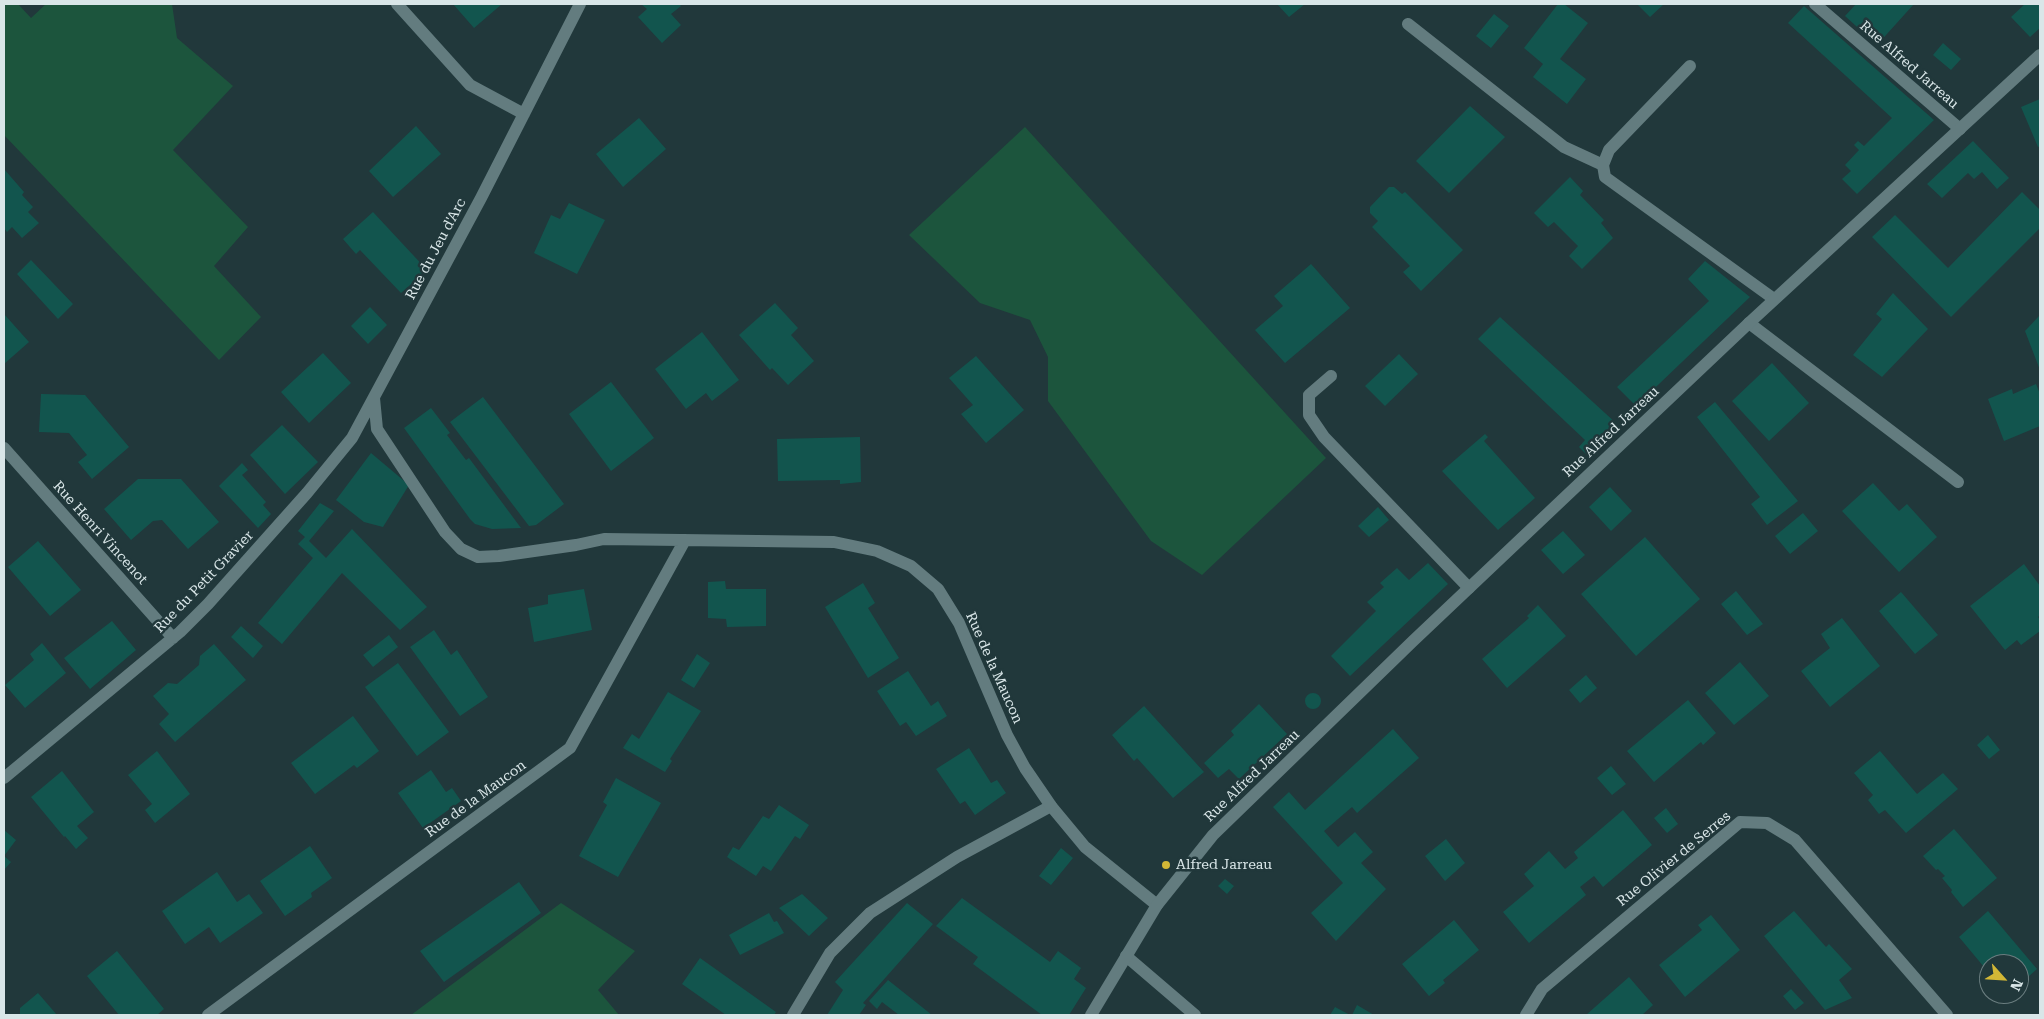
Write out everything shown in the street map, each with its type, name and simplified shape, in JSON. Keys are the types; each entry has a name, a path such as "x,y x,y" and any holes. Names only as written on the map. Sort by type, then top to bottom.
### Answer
{"street":[{"path":"397,4 470,85 524,114"},
{"name":"Rue du Jeu d'Arc","path":"374,398 580,4"},
{"name":"Rue Alfred Jarreau","path":"1815,4 1960,129"},
{"path":"1408,24 1564,147 1603,165"},
{"name":"Rue Alfred Jarreau","path":"1091,1015 1157,905 1212,835 1774,299 2040,55"},
{"path":"1690,66 1609,150 1603,165 1605,177 1774,299"},
{"path":"1749,323 1958,482"},
{"path":"1331,376 1309,395 1310,415 1314,423 1324,437 1469,588"},
{"name":"Rue de la Maucon","path":"374,398 377,429 445,532 461,549 478,556 576,545 604,539 834,542 877,551 910,566 938,589 959,623 1006,735 1025,768 1051,806 1085,847 1157,905"},
{"name":"Rue du Petit Gravier","path":"4,778 173,638 208,604 308,493 352,438 374,398"},
{"name":"Rue Henri Vincenot","path":"4,448 173,638"},
{"name":"Rue de la Maucon","path":"208,1015 570,748 685,540"},
{"path":"792,1015 830,953 870,913 958,857 1051,806"},
{"name":"Rue Olivier de Serres","path":"1526,1015 1542,989 1740,822 1767,823 1795,840 1947,1015"},
{"path":"1126,956 1195,1015"}],"green space":[{"path":"4,4 18,4 31,18 46,4 172,4 177,38 233,86 173,150 248,227 214,266 261,317 219,360 4,135"},
{"path":"1025,127 1326,458 1202,575 1151,541 1048,401 1048,357 1030,320 980,303 909,235"},
{"path":"561,903 635,951 598,990 619,1015 411,1015"}],"building":[{"path":"453,4 502,4 474,28"},
{"path":"641,4 679,4 681,6 671,14 681,25 662,43 638,17 647,9"},
{"path":"1277,4 1305,4 1289,17"},
{"path":"1558,4 1564,4 1588,23 1560,59 1586,79 1567,104 1533,77 1543,64 1524,48"},
{"path":"1637,4 1664,4 1650,17"},
{"path":"1856,4 1914,4 1877,45 1845,16"},
{"path":"2025,4 2040,4 2040,28 2030,37 2011,17"},
{"path":"1804,6 1934,120 1857,194 1842,179 1851,171 1845,165 1859,150 1854,145 1858,141 1864,146 1892,118 1788,23"},
{"path":"1494,14 1509,26 1491,48 1476,36"},
{"path":"1943,43 1961,59 1951,70 1933,55"},
{"path":"2040,99 2040,146 2038,147 2021,107"},
{"path":"1470,106 1505,137 1449,193 1416,161"},
{"path":"639,118 666,149 623,187 596,154"},
{"path":"416,126 441,154 393,197 369,171"},
{"path":"1973,141 2009,178 1997,189 1982,172 1974,179 1968,173 1942,198 1927,184"},
{"path":"4,169 24,192 22,195 33,207 28,212 39,223 22,238 12,227 7,232 4,228"},
{"path":"1570,177 1583,191 1580,195 1604,220 1601,223 1613,238 1582,269 1569,256 1578,246 1554,222 1548,227 1534,213"},
{"path":"1389,187 1394,187 1402,194 1405,192 1463,250 1421,291 1403,272 1410,266 1372,227 1378,221 1370,213 1370,207"},
{"path":"2022,192 2040,210 2040,228 1951,317 1872,237 1895,215 1948,268"},
{"path":"569,203 605,220 577,274 534,253 551,215 560,219"},
{"path":"373,212 427,270 401,293 360,250 356,254 343,239"},
{"path":"31,260 73,304 58,319 17,274"},
{"path":"1705,261 1750,297 1636,406 1617,387 1709,301 1688,279"},
{"path":"1311,264 1350,308 1285,363 1255,330 1283,306 1274,296"},
{"path":"1893,293 1928,329 1882,377 1853,355 1882,319 1876,314"},
{"path":"775,303 798,328 791,335 814,361 788,385 772,368 770,370 739,335"},
{"path":"370,307 387,325 368,344 351,326"},
{"path":"4,314 29,342 4,364"},
{"path":"2040,315 2040,370 2025,331"},
{"path":"1500,317 1617,424 1586,454 1579,447 1585,440 1478,339"},
{"path":"702,332 739,380 712,401 706,393 686,409 655,369"},
{"path":"323,353 351,383 309,423 281,392"},
{"path":"1399,354 1418,374 1385,406 1365,386"},
{"path":"976,356 1024,410 986,443 961,414 973,405 949,378"},
{"path":"1772,363 1809,403 1769,441 1732,401"},
{"path":"611,382 654,438 611,471 569,414"},
{"path":"2036,384 2040,394 2040,426 2004,441 1988,399 2012,389 2013,394"},
{"path":"41,394 85,395 129,447 92,479 78,462 87,455 69,433 39,432"},
{"path":"483,397 564,504 536,525 529,526 450,422"},
{"path":"1715,402 1798,501 1767,525 1751,504 1760,497 1697,417"},
{"path":"431,408 450,433 447,435 466,460 469,458 521,528 492,529 475,524 470,519 404,428"},
{"path":"282,425 318,462 285,494 250,455"},
{"path":"1485,434 1488,437 1484,441 1535,498 1498,530 1442,471"},
{"path":"860,437 861,482 840,484 840,480 778,481 777,439"},
{"path":"371,453 409,485 383,527 364,522 336,500"},
{"path":"242,463 248,470 242,475 266,502 263,505 271,514 258,528 219,486"},
{"path":"138,479 181,479 219,522 188,549 162,520 153,521 131,540 104,509"},
{"path":"1873,483 1899,511 1907,504 1937,537 1899,572 1842,511"},
{"path":"1610,487 1632,511 1611,531 1589,507"},
{"path":"320,503 334,511 309,541 326,558 352,529 427,607 400,630 342,573 282,644 258,623 313,558 298,544 305,537 298,531"},
{"path":"1378,507 1389,520 1369,537 1358,526"},
{"path":"1803,513 1818,531 1790,554 1775,536"},
{"path":"1563,531 1585,555 1563,574 1541,550"},
{"path":"1645,537 1700,599 1636,656 1581,594"},
{"path":"38,541 81,590 50,616 8,567"},
{"path":"1428,563 1448,584 1350,676 1331,656 1376,611 1367,602 1384,587 1380,583 1397,568 1409,580"},
{"path":"2024,564 2040,586 2040,615 2038,617 2040,620 2040,631 2021,645 2017,640 2005,650 1970,606"},
{"path":"725,581 726,589 766,589 766,626 727,627 726,619 708,618 708,582"},
{"path":"863,583 875,603 868,608 899,658 868,678 825,607"},
{"path":"584,589 592,630 534,642 528,608 548,604 548,595"},
{"path":"1736,591 1763,624 1747,635 1721,604"},
{"path":"1901,592 1938,635 1915,654 1879,611"},
{"path":"1538,605 1566,636 1507,688 1482,659 1529,618 1527,616"},
{"path":"1842,618 1880,666 1830,707 1801,671 1830,648 1821,634"},
{"path":"112,621 136,650 90,689 64,658"},
{"path":"241,626 263,646 253,658 231,637"},
{"path":"434,630 451,655 457,650 488,697 460,716 410,647"},
{"path":"389,635 398,647 373,667 363,655"},
{"path":"42,643 66,673 25,708 5,685 34,660 30,654"},
{"path":"214,644 246,680 175,742 159,724 169,714 153,696 168,683 177,684 199,665 200,656"},
{"path":"697,654 710,663 694,688 681,680"},
{"path":"1740,662 1769,696 1734,725 1705,693"},
{"path":"398,663 449,732 417,756 365,687"},
{"path":"908,671 931,706 938,701 947,716 916,736 906,722 900,726 877,691"},
{"path":"1586,675 1597,688 1580,703 1569,690"},
{"path":"668,692 701,711 670,759 672,761 665,772 623,748 632,734 639,739"},
{"path":"1313,693 1321,701 1313,709 1305,701"},
{"path":"1688,700 1716,733 1703,745 1701,742 1654,782 1627,751"},
{"path":"1259,704 1287,734 1239,779 1229,769 1218,778 1204,763 1234,735 1231,731"},
{"path":"1144,706 1204,772 1173,798 1137,758 1134,761 1112,735"},
{"path":"353,716 379,751 357,768 354,765 315,794 291,763"},
{"path":"1393,729 1419,758 1357,813 1352,807 1324,831 1338,847 1355,832 1373,852 1361,863 1386,889 1336,941 1311,913 1343,883 1273,807 1289,792 1305,810"},
{"path":"1988,735 2000,750 1989,759 1977,745"},
{"path":"969,748 991,783 997,780 1006,793 975,815 965,801 960,804 936,769"},
{"path":"157,751 190,794 155,823 145,810 152,804 128,775"},
{"path":"1880,751 1917,794 1943,773 1958,789 1906,833 1885,810 1879,814 1868,800 1873,795 1854,773"},
{"path":"1611,766 1626,784 1612,795 1597,778"},
{"path":"431,770 446,792 452,788 461,801 423,828 398,793"},
{"path":"62,771 94,812 77,826 88,838 76,849 31,797"},
{"path":"616,778 661,803 618,877 579,856 607,805 603,802"},
{"path":"779,805 809,825 800,839 795,836 771,871 763,866 756,876 727,857 733,847 739,850 763,816 769,819"},
{"path":"1666,808 1678,824 1667,833 1654,818"},
{"path":"1623,810 1652,845 1603,887 1594,876 1580,887 1586,895 1529,943 1503,912 1534,886 1524,874 1549,851 1565,869 1578,858 1574,852"},
{"path":"1954,829 1997,878 1963,907 1942,878 1945,876 1938,869 1936,870 1923,856"},
{"path":"4,830 16,840 4,856"},
{"path":"1446,839 1465,863 1445,881 1425,856"},
{"path":"310,846 332,878 311,893 312,897 285,916 260,881"},
{"path":"1061,848 1073,858 1051,885 1039,876"},
{"path":"4,856 11,862 4,870"},
{"path":"217,872 237,902 249,894 263,913 220,943 209,927 185,944 162,911"},
{"path":"1225,879 1234,886 1227,894 1218,886"},
{"path":"519,882 541,913 444,982 420,951"},
{"path":"802,894 828,918 809,936 779,908"},
{"path":"962,898 1050,962 1058,951 1081,968 1074,979 1086,988 1069,1015 1042,1015 973,964 978,957 936,926"},
{"path":"907,903 933,924 863,1003 866,1005 859,1015 827,1015 843,990 835,982"},
{"path":"1794,911 1826,947 1829,944 1852,969 1839,980 1852,998 1825,1010 1764,936"},
{"path":"1988,911 2024,954 1979,954 1979,961 1959,937"},
{"path":"769,913 774,922 777,921 784,933 740,955 729,935"},
{"path":"1711,915 1740,950 1685,997 1659,965 1702,930 1698,925"},
{"path":"1454,920 1479,950 1443,980 1445,983 1429,996 1402,964"},
{"path":"117,951 164,1009 157,1015 119,1015 87,976"},
{"path":"700,958 776,1012 774,1015 726,1015 682,984"},
{"path":"2029,960 2037,969 2029,976"},
{"path":"1629,977 1653,1005 1642,1015 1586,1015"},
{"path":"888,980 932,1015 899,1015 882,1002 877,1009 869,1001"},
{"path":"1791,989 1804,1003 1795,1010 1783,996"},
{"path":"38,993 57,1015 20,1015 20,1008"},
{"path":"1357,1005 1374,1015 1352,1015"},
{"path":"1335,1007 1350,1015 1330,1015"}],"place":[{"name":"Alfred Jarreau","path":"1166,865"}]}
